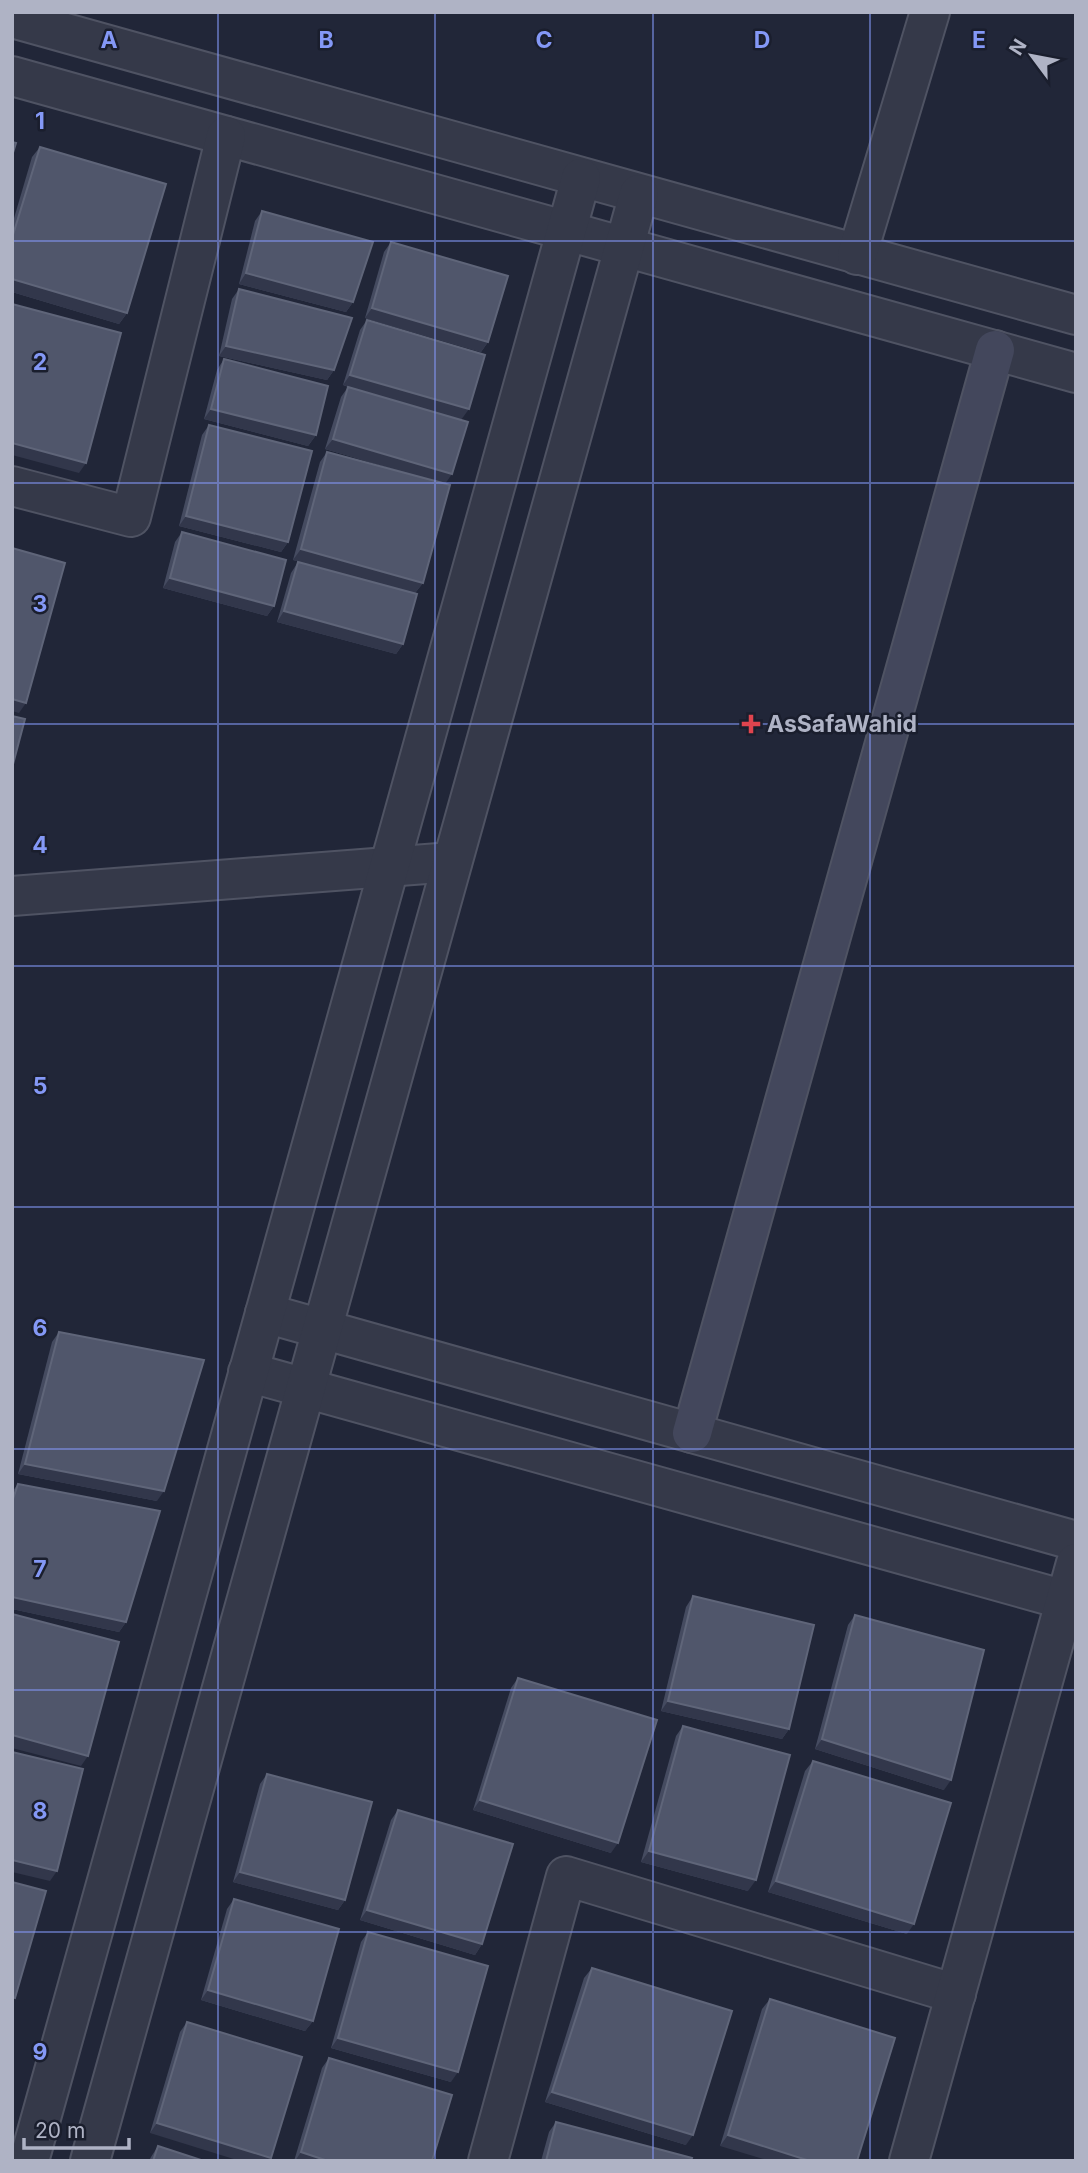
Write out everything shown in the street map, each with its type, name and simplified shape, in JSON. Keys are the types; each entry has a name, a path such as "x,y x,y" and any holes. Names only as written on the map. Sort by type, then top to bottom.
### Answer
{"main road":[{"path":"692,1433 995,350"}],"street":[{"path":"857,254 930,12"},
{"path":"12,18 1076,315"},
{"path":"12,76 1076,373"},
{"path":"12,486 131,517 226,136"},
{"path":"29,2161 581,177"},
{"path":"90,2161 639,194"},
{"path":"12,896 452,862"},
{"path":"265,1313 1076,1541"},
{"path":"248,1372 1071,1602"},
{"path":"909,2161 1071,1602 1076,1563"},
{"path":"488,2161 566,1876 956,1994"}],"building":[{"path":"40,147 166,184 127,313 12,279 12,238"},
{"path":"262,211 373,242 353,302 246,273"},
{"path":"391,242 508,276 488,342 372,308"},
{"path":"239,289 352,318 334,370 226,346"},
{"path":"12,304 121,333 86,463 12,443"},
{"path":"367,320 485,355 469,409 350,375"},
{"path":"224,359 328,386 316,435 211,409"},
{"path":"348,387 468,422 452,474 333,439"},
{"path":"209,425 312,451 288,542 186,516"},
{"path":"327,452 450,485 423,583 301,549"},
{"path":"182,532 286,560 274,606 170,578"},
{"path":"12,548 65,563 26,703 12,699"},
{"path":"298,562 417,594 403,644 284,611"},
{"path":"12,716 25,719 12,768"},
{"path":"59,1332 204,1360 164,1491 25,1464"},
{"path":"18,1484 160,1511 126,1622 12,1597 12,1502"},
{"path":"693,1596 814,1625 789,1729 668,1701"},
{"path":"12,1614 119,1642 88,1756 12,1735"},
{"path":"855,1615 984,1650 951,1780 822,1739"},
{"path":"518,1678 657,1720 618,1843 480,1800"},
{"path":"683,1726 790,1755 756,1880 649,1851"},
{"path":"12,1752 83,1769 57,1871 12,1860"},
{"path":"813,1761 951,1803 914,1924 776,1881"},
{"path":"267,1774 372,1802 345,1900 240,1872"},
{"path":"398,1810 513,1844 482,1944 367,1910"},
{"path":"12,1882 46,1891 15,1998 12,1997"},
{"path":"234,1899 339,1929 313,2021 208,1990"},
{"path":"368,1932 488,1966 458,2072 338,2038"},
{"path":"592,1968 732,2011 693,2135 552,2092"},
{"path":"770,1999 895,2038 857,2161 810,2161 728,2135"},
{"path":"187,2022 302,2057 271,2158 157,2123"},
{"path":"329,2058 452,2095 432,2161 328,2161 301,2152"},
{"path":"556,2122 692,2158 691,2161 546,2161"},
{"path":"158,2146 204,2161 153,2161"}],"place":[{"name":"AsSafaWahid","path":"751,724"}]}
